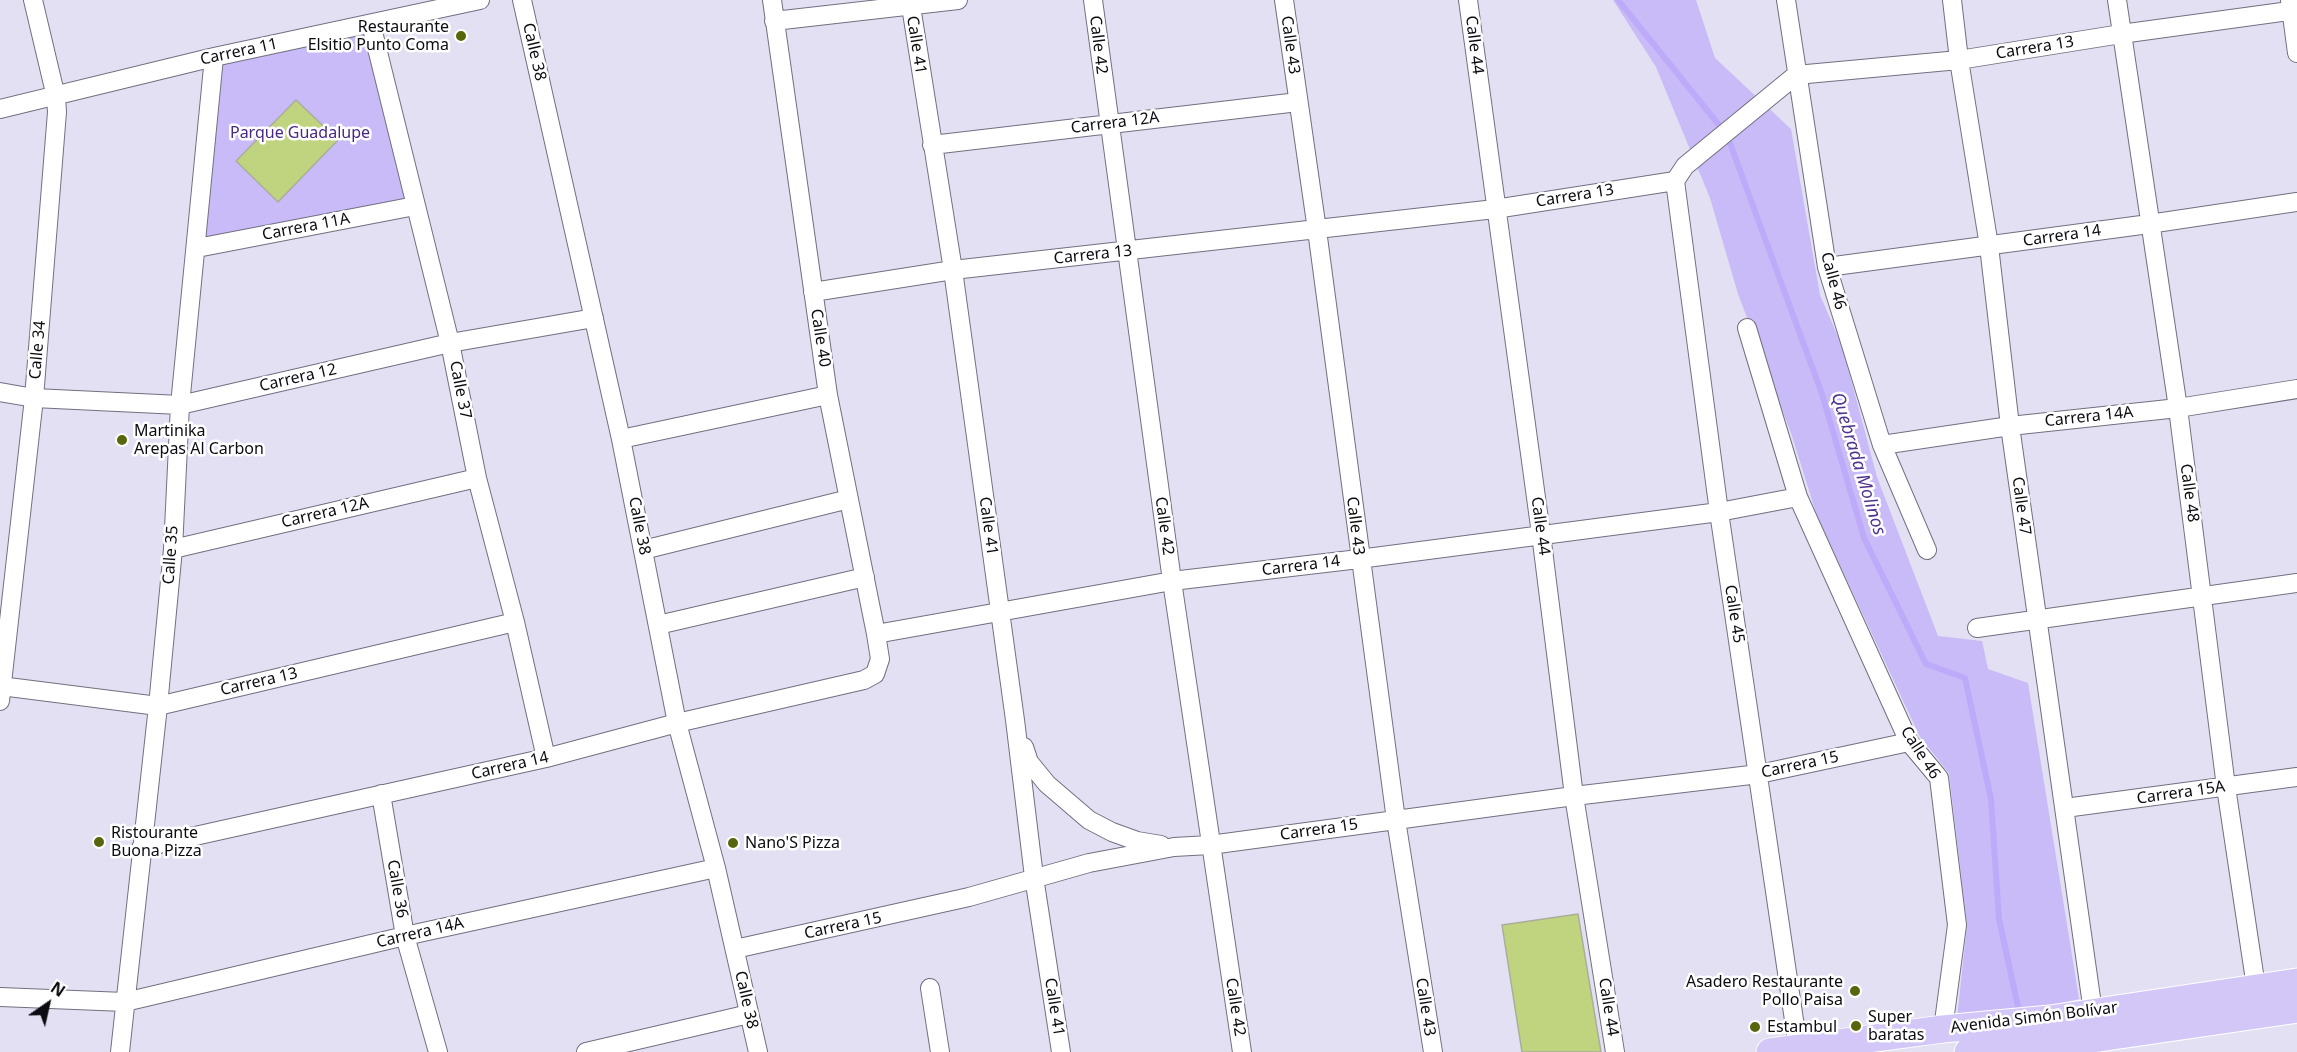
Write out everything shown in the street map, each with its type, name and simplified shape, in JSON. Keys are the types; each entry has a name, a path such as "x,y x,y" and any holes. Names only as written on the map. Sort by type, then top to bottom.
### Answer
{"main road":[{"name":"Avenida Simón Bolívar","path":"2054,1030 2092,1012 2297,982"},
{"name":"Avenida Simón Bolívar","path":"1770,1052 1943,1029 1991,1037 2054,1030 2099,1038 2297,1009"},
{"name":"Avenida Simón Bolívar","path":"1968,1052 1991,1037"}],"street":[{"name":"Calle 34","path":"0,691 34,398 57,120 56,97 33,0"},
{"name":"Carrera 11","path":"0,110 214,57 480,0"},
{"name":"Calle 38","path":"522,0 621,440 677,723 716,868 758,1052"},
{"name":"Calle 40","path":"772,0 828,395 880,659 875,674"},
{"path":"774,21 910,3 958,0"},
{"name":"Calle 42","path":"1093,0 1108,124 1172,581 1242,1052"},
{"name":"Calle 43","path":"1284,0 1317,230 1359,559 1396,820 1433,1052"},
{"name":"Calle 44","path":"1468,0 1541,534 1574,796 1616,1052"},
{"name":"Calle 46","path":"1786,0 1827,267 1882,445 1927,550"},
{"name":"Calle 47","path":"1952,0 1959,60 1989,246 2010,426 2092,1012"},
{"name":"Calle 48","path":"2117,0 2178,408 2226,787 2256,987"},
{"name":"Calle 41","path":"910,3 953,270 1015,720 1034,877 1061,1052"},
{"path":"2293,7 2297,53"},
{"name":"Carrera 13","path":"1796,75 1959,60 2293,7"},
{"name":"Calle 37","path":"371,24 450,343 477,478 515,622 546,758"},
{"name":"Calle 35","path":"120,1052 173,549 180,405 214,57"},
{"path":"1675,181 1685,166 1796,75"},
{"name":"Carrera 12A","path":"932,145 1298,102"},
{"name":"Carrera 13","path":"813,292 953,270 1495,209 1675,181"},
{"name":"Calle 45","path":"1675,181 1719,512 1798,1047"},
{"name":"Carrera 14","path":"1827,267 2297,202"},
{"name":"Carrera 11A","path":"197,248 416,206"},
{"name":"Carrera 12","path":"0,392 34,398 180,405 450,343 594,318"},
{"name":"Calle 46","path":"1747,328 1798,497 1909,742 1939,778 1957,925 1943,1029"},
{"name":"Carrera 14A","path":"1882,445 2010,426 2178,408 2297,389"},
{"path":"621,440 828,395"},
{"name":"Carrera 12A","path":"173,549 477,478"},
{"name":"Carrera 14","path":"876,634 1172,581 1719,512 1798,497"},
{"path":"643,550 849,499"},
{"path":"658,625 865,577"},
{"path":"1977,628 2297,583"},
{"name":"Carrera 13","path":"0,691 158,706 515,622"},
{"name":"Carrera 14","path":"141,848 546,758 677,723 864,680 875,674"},
{"path":"1015,720 1029,762 1047,784 1075,810 1104,828 1129,838 1174,847"},
{"name":"Carrera 15","path":"735,949 895,915 1089,863 1174,847 1210,845 1574,796 1759,774 1909,742"},
{"name":"Carrera 15A","path":"2065,808 2297,777"},
{"name":"Calle 36","path":"381,794 405,936 438,1052"},
{"name":"Carrera 14A","path":"125,1002 405,936 716,868"},
{"path":"930,988 940,1052"},
{"path":"0,997 125,1002"},
{"path":"586,1052 749,1014"}],"green space":[{"path":"1613,0 1696,0 1715,58 1791,129 1820,295 1842,346 1877,477 1938,636 1982,641 1988,669 2028,683 2079,999 1956,1028 1967,925 1949,773 1920,737 1817,516 1791,433 1738,294 1710,198 1656,67"},
{"name":"Parque Guadalupe","path":"371,24 415,206 197,248 214,57"}],"building":[{"path":"296,100 338,140 278,202 236,161"},
{"path":"1578,914 1601,1052 1522,1052 1502,925"}],"waterway":[{"name":"Quebrada Molinos","path":"1618,0 1727,135 1822,394 1864,538 1926,664 1965,678 1991,799 1999,919 2020,1016"}],"place":[{"name":"Restaurante Elsitio Punto Coma","path":"461,36"},
{"name":"Martinika Arepas Al Carbon","path":"122,440"},
{"name":"Ristourante Buona Pizza","path":"99,842"},
{"name":"Nano'S Pizza","path":"733,843"},
{"name":"Asadero Restaurante Pollo Paisa","path":"1855,991"},
{"name":"Super baratas","path":"1856,1026"},
{"name":"Estambul","path":"1755,1027"}]}
